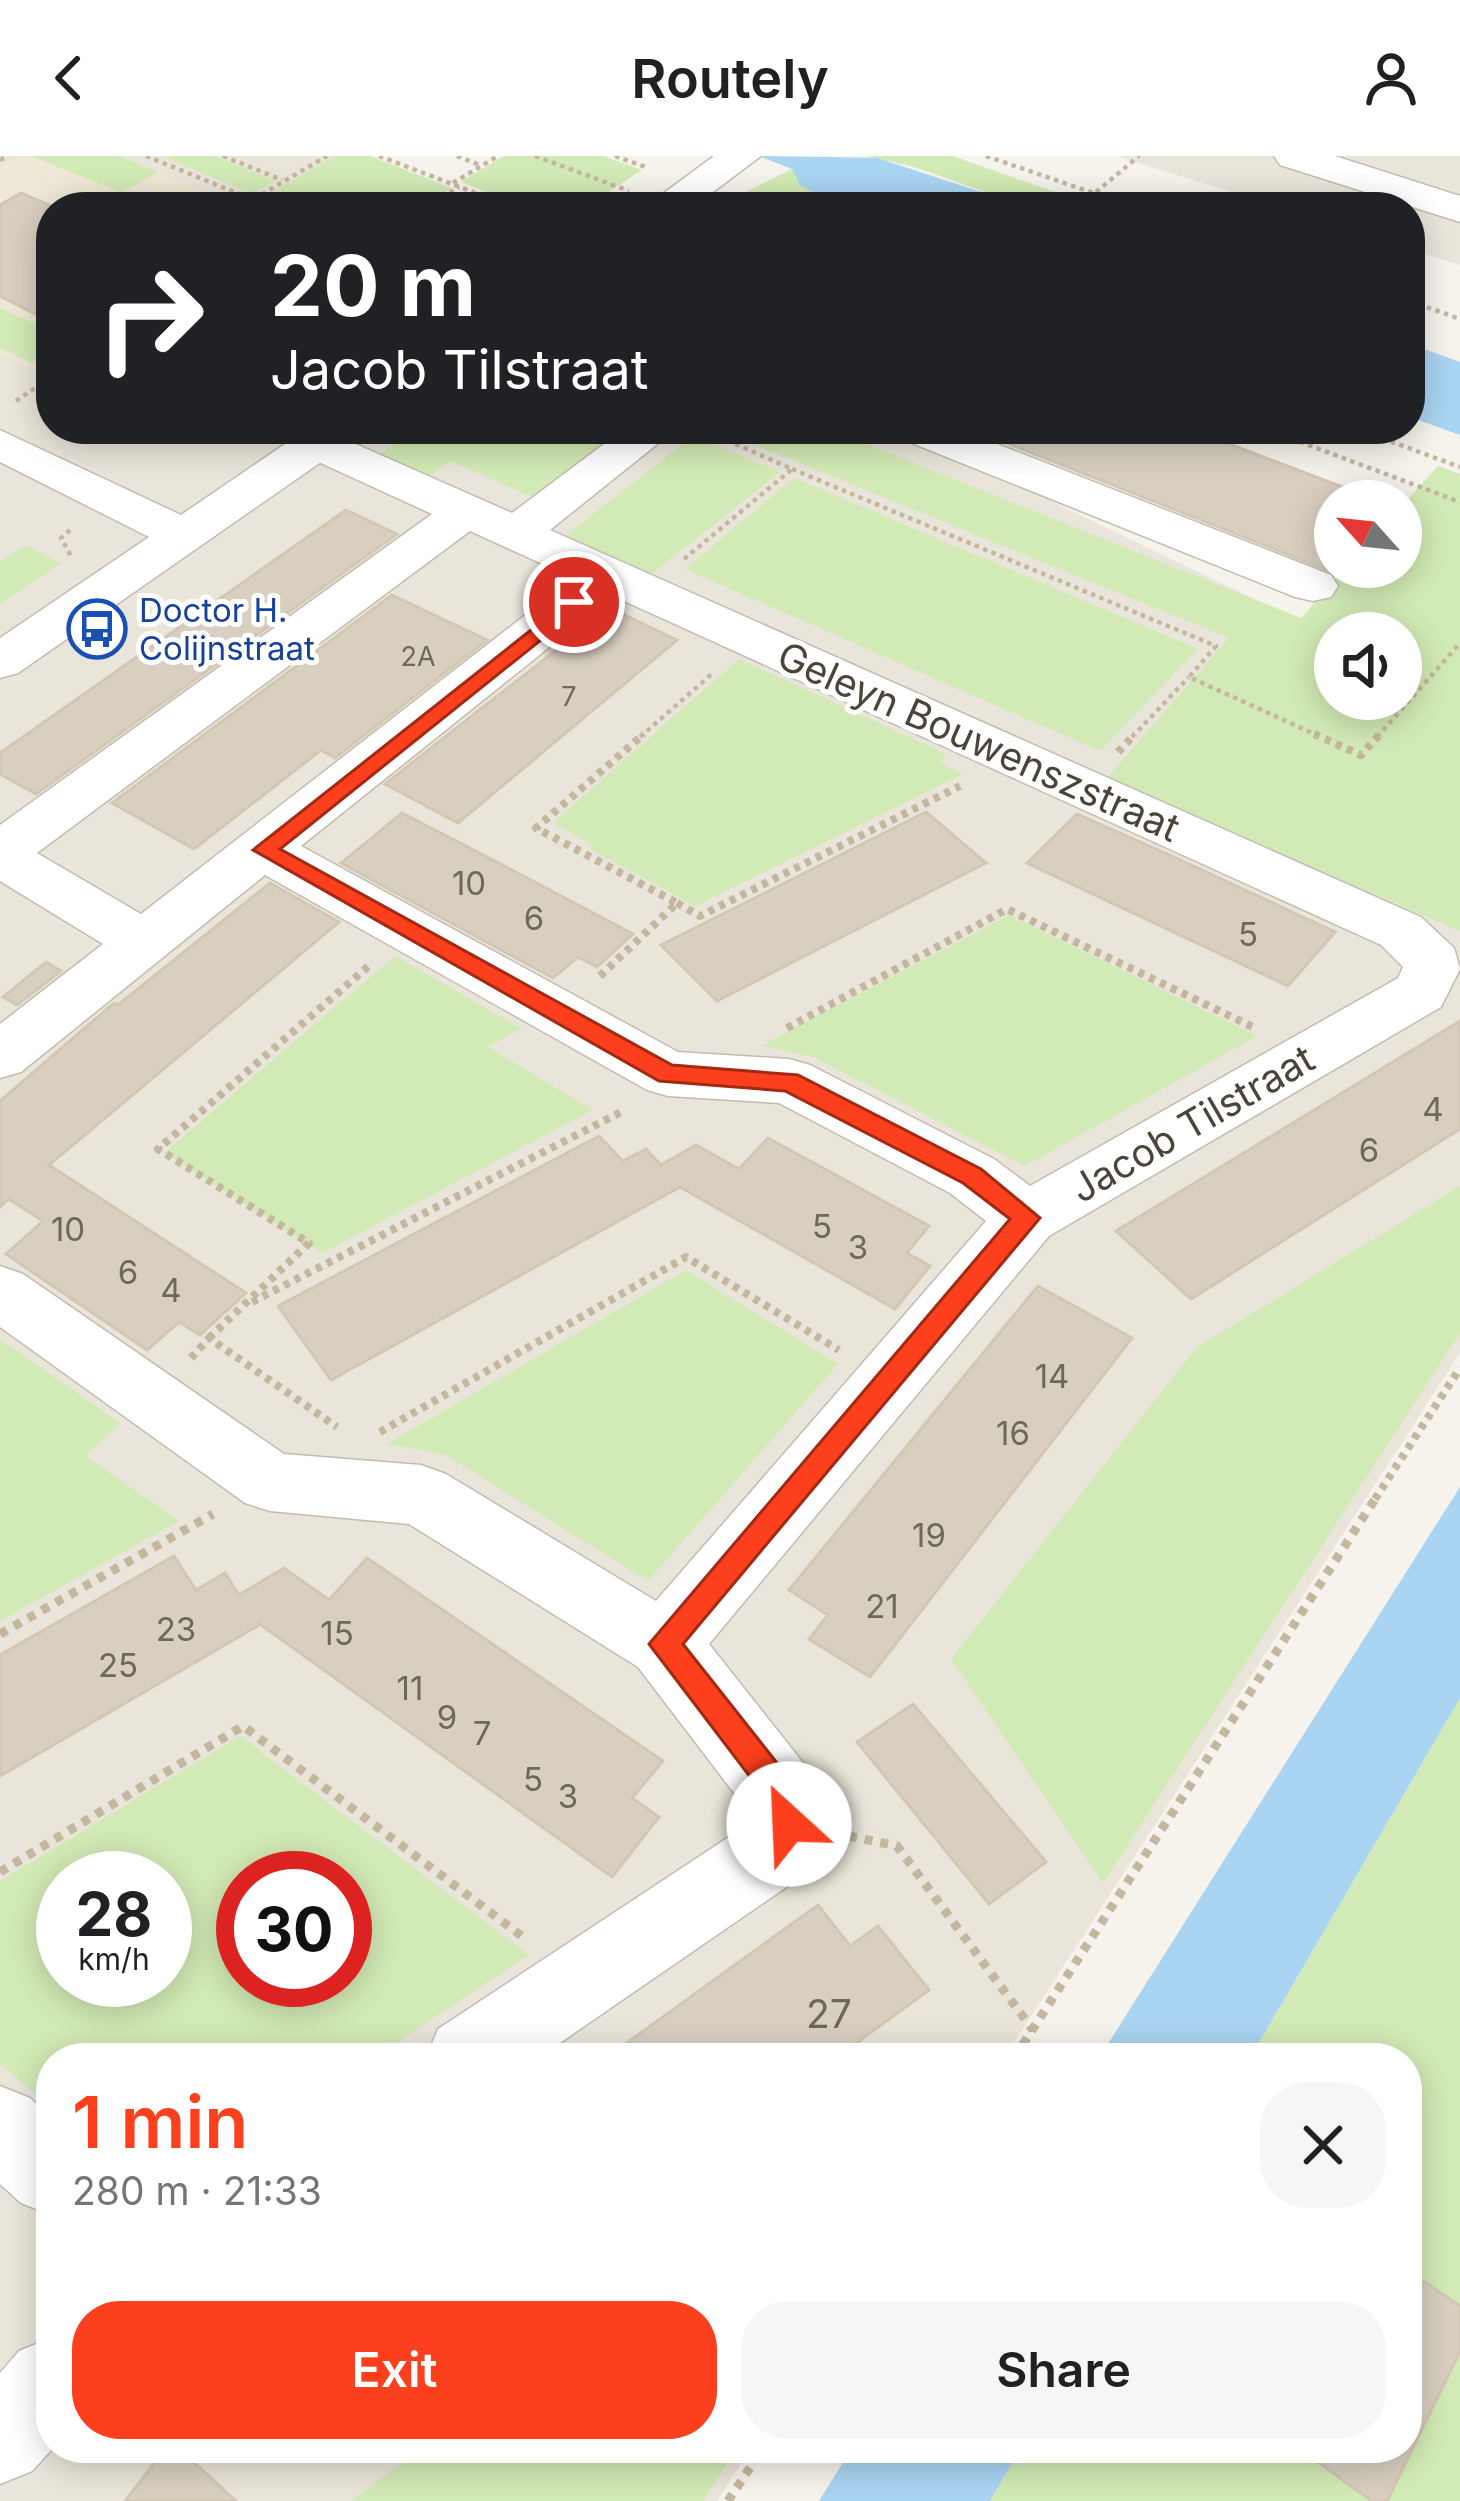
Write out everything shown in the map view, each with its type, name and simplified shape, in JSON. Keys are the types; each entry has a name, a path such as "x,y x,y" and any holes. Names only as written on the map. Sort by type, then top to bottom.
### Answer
{"street":[{"path":"1294,156 1422,192"},
{"path":"671,192 738,158"},
{"path":"1425,193 1454,201"},
{"path":"8,423 36,441"},
{"path":"41,444 185,536"},
{"path":"0,662 317,444"},
{"name":"Geleyn Bouwenszstraat","path":"343,444 467,511 1401,931 1434,963"},
{"path":"515,532 633,444"},
{"path":"956,444 1313,586"},
{"path":"145,943 0,854 467,511"},
{"path":"0,1056 264,850 627,583"},
{"path":"264,850 410,931 580,994 668,1074 789,1082 972,1176 1027,1218"},
{"name":"Jacob Tilstraat","path":"664,1644 1027,1218 1420,992 1434,963"},
{"path":"0,1292 270,1482 421,1495 664,1644 788,1803 789,1824 777,1849 489,2043"},
{"path":"0,2128 36,2160"},
{"path":"0,2439 36,2399"}],"path":[{"path":"0,160 8,156"},
{"path":"146,156 234,192"},
{"path":"158,160 166,156"},
{"path":"223,156 284,181"},
{"path":"298,156 315,163"},
{"path":"266,192 327,156"},
{"path":"379,156 472,192"},
{"path":"457,156 482,166"},
{"path":"448,192 497,156"},
{"path":"535,156 629,192"},
{"path":"986,156 1088,192"},
{"path":"1096,192 1138,156"},
{"path":"1425,307 1460,319"},
{"path":"8,423 36,392"},
{"path":"735,444 1216,646 1083,788"},
{"path":"1306,444 1460,502"},
{"path":"1398,444 1460,467"},
{"path":"627,583 792,469"},
{"path":"750,638 536,828 700,916 1016,758"},
{"path":"1190,677 1361,754 1460,643"},
{"path":"580,994 677,903"},
{"path":"784,1030 1006,909 1268,1034 1300,1061"},
{"path":"154,1399 208,1338 309,1243 158,1149 410,931"},
{"path":"580,994 621,986"},
{"path":"241,1308 691,1076"},
{"path":"360,1443 686,1257 889,1381"},
{"path":"208,1338 341,1430"},
{"path":"1024,2043 1460,1368"},
{"path":"0,1634 270,1482"},
{"path":"0,1872 243,1726 582,1981"},
{"path":"789,1824 897,1846 1033,2030"},
{"path":"728,2501 753,2463"}],"shaded area":[{"path":"0,156 336,156 411,192 36,192 36,444 933,444 1314,628 1314,720 1422,720 1422,698 1460,698 1460,1353 1014,2043 36,2043 36,2463 741,2463 717,2501 0,2501"},
{"path":"20,156 119,156 204,192 36,192 36,371 0,354 0,167"},
{"path":"1117,156 1460,156 1460,265 1425,254 1425,192 1231,192"}],"green space":[{"path":"31,156 119,156 158,172 120,192"},
{"path":"215,156 276,181 247,192 166,158"},
{"path":"334,156 370,156 452,188 445,192 273,192"},
{"path":"504,156 603,156 642,170 608,192 486,192 461,182"},
{"path":"865,156 952,156 1056,192 985,192 915,167"},
{"path":"792,169 810,192 746,192"},
{"path":"0,308 36,324 36,360 32,363 0,348"},
{"path":"394,444 616,444 541,501 451,461 425,478 377,456"},
{"path":"683,444 712,444 780,472 649,576 564,537"},
{"path":"753,444 866,444 1301,618 1328,588 1422,588 1422,484 1438,466 1460,474 1460,931 1107,778 1229,638"},
{"path":"794,478 1198,649 1100,751 685,569"},
{"path":"26,545 61,563 0,604 0,562"},
{"path":"739,659 946,754 940,763 963,774 695,906 590,849 592,845 553,823"},
{"path":"1009,915 1257,1036 1025,1166 813,1057 761,1046"},
{"path":"395,956 522,1029 487,1046 593,1110 322,1253 164,1153"},
{"path":"1460,1186 1460,1333 1103,1883 951,1659 1196,1348"},
{"path":"686,1270 838,1364 648,1581 444,1454 387,1444"},
{"path":"0,1339 120,1423 86,1456 179,1521 0,1621"},
{"path":"1460,1698 1460,2501 990,2501 1012,2463 1422,2463 1422,2043 1259,2043"},
{"path":"240,1736 529,1955 396,2043 36,2043 36,2094 0,2064 0,1881 36,1859 36,2007 192,2007 192,1851 50,1851"},
{"path":"402,2463 727,2463 703,2501 351,2501"}],"water":[{"path":"759,156 877,158 981,192 812,192 800,185 792,169"},
{"path":"1425,349 1460,362 1460,435 1425,422"},
{"path":"1460,1487 1460,1698 1259,2043 1108,2043"},
{"path":"843,2463 1012,2463 990,2501 819,2501"}],"building":[{"path":"21,193 36,200 36,314 0,296 0,205"},
{"path":"1009,444 1229,444 1324,480 1314,480 1314,565"},
{"path":"346,510 397,534 36,794 0,774 0,753"},
{"path":"392,595 487,640 335,758 321,750 194,849 112,803"},
{"path":"610,608 677,640 458,823 385,784"},
{"path":"926,812 986,863 717,1001 661,945"},
{"path":"402,813 633,934 597,967 578,957 553,978 341,863"},
{"path":"1077,814 1335,932 1288,986 1027,863"},
{"path":"270,883 339,922 49,1165 246,1293 200,1335 179,1322 147,1350 6,1254 43,1221 9,1199 0,1207 0,1101 114,1003 118,1005"},
{"path":"46,962 61,971 17,1005 3,997"},
{"path":"1460,1021 1460,1129 1191,1299 1116,1231"},
{"path":"599,1136 623,1161 646,1149 661,1165 696,1145 739,1169 768,1138 929,1226 907,1253 930,1266 895,1309 680,1187 331,1380 278,1306"},
{"path":"1038,1286 1132,1338 870,1677 809,1639 828,1615 789,1590"},
{"path":"174,1556 196,1590 225,1573 239,1595 284,1568 329,1600 367,1558 663,1761 632,1798 659,1817 612,1877 257,1622 259,1625 0,1776 0,1655"},
{"path":"913,1704 1046,1862 989,1904 857,1742"},
{"path":"818,1905 850,1946 878,1926 929,1990 857,2043 627,2043"},
{"path":"1422,2280 1460,2306 1460,2351 1422,2429"},
{"path":"154,2463 194,2463 236,2501 125,2501"},
{"path":"1319,2463 1405,2463 1387,2501 1372,2501"}],"place":[{"name":"Doctor H. Colijnstraat","path":"97,629"}],"route":[{"path":"574,602 264,850 668,1074 789,1082 972,1176 1027,1218 664,1644 788,1803 789,1824"}]}
